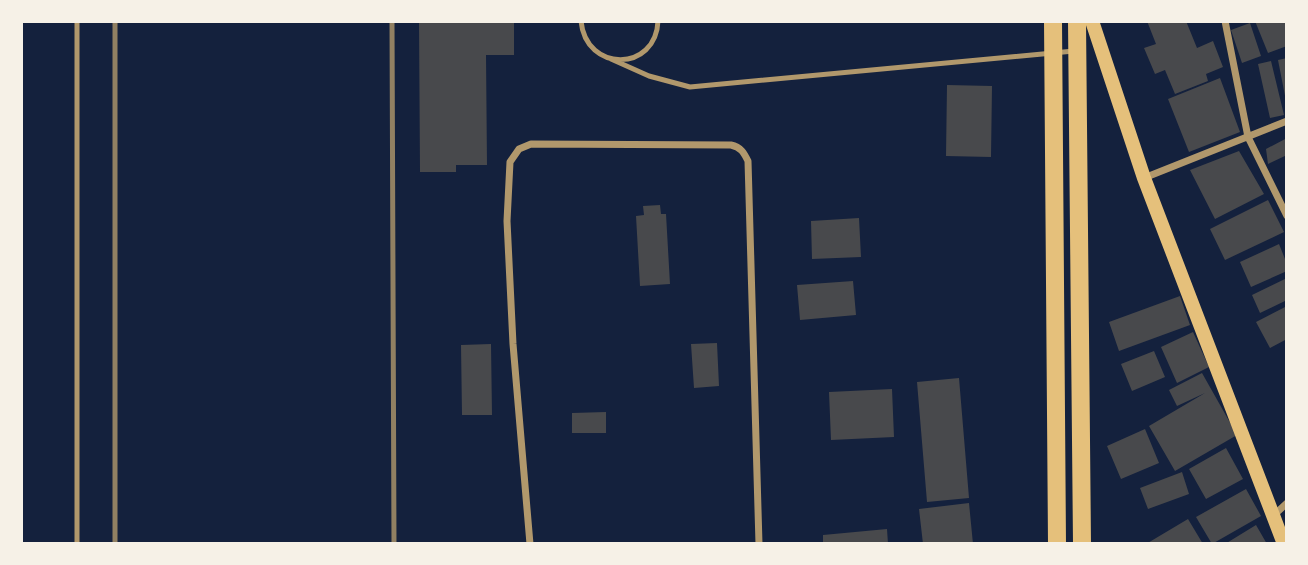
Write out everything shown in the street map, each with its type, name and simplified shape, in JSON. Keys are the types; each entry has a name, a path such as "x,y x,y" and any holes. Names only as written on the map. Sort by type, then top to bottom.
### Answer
{"main road":[{"path":"1053,21 1057,544"},
{"path":"1077,21 1082,544"},
{"path":"1092,21 1144,178 1284,544"}],"street":[{"path":"1225,21 1248,137 1287,216"},
{"path":"1144,178 1287,121"},
{"path":"530,544 513,344 507,221 508,169 514,154 525,145 598,144 731,145 741,149 748,161 759,544"},
{"path":"1273,516 1287,503"}],"lane":[{"path":"77,544 78,21"},
{"path":"580,21 586,42 601,56 649,76 690,87 1078,51"},
{"path":"611,59 630,59 645,50 656,35 658,21"}],"building":[{"path":"419,21 514,21 514,55 486,55 487,165 456,165 456,172 420,172"},
{"path":"1147,21 1186,21 1197,48 1213,41 1223,67 1206,74 1208,81 1175,94 1165,70 1155,74 1144,48 1156,44"},
{"path":"1255,21 1287,21 1287,46 1268,53"},
{"path":"1250,23 1261,56 1242,63 1231,30"},
{"path":"1287,58 1287,101 1286,101 1278,60"},
{"path":"1271,61 1284,115 1270,118 1258,64"},
{"path":"1220,78 1240,132 1189,152 1168,99"},
{"path":"947,85 992,86 991,157 946,156"},
{"path":"1287,138 1287,155 1268,164 1266,149"},
{"path":"1239,151 1264,194 1215,219 1190,170"},
{"path":"1268,200 1284,232 1225,260 1210,229"},
{"path":"660,205 661,214 666,214 670,284 640,286 636,216 644,215 643,206"},
{"path":"859,218 861,257 812,259 811,221"},
{"path":"1279,244 1287,271 1251,287 1240,262"},
{"path":"1287,278 1287,300 1260,313 1252,295"},
{"path":"853,281 856,315 800,320 797,285"},
{"path":"1180,296 1190,325 1119,351 1109,322"},
{"path":"1287,306 1287,339 1270,348 1256,322"},
{"path":"1193,332 1209,367 1177,383 1161,347"},
{"path":"717,343 719,386 694,388 691,344"},
{"path":"491,344 492,415 462,415 461,345"},
{"path":"1154,351 1165,377 1132,391 1121,364"},
{"path":"1202,373 1237,435 1175,471 1149,426 1205,393 1177,406 1169,390"},
{"path":"959,378 969,498 927,502 917,382"},
{"path":"892,389 894,437 831,440 829,392"},
{"path":"606,412 606,433 572,433 572,413"},
{"path":"1145,429 1159,463 1121,479 1107,446"},
{"path":"1226,448 1243,479 1206,499 1189,469"},
{"path":"1182,472 1189,494 1148,509 1140,488"},
{"path":"1246,489 1261,516 1212,544 1196,517"},
{"path":"969,503 973,544 923,544 919,509"},
{"path":"1188,519 1203,544 1146,544"},
{"path":"1256,525 1267,544 1225,544"},
{"path":"887,529 888,544 823,544 823,535"}],"railway":[{"path":"115,21 115,544"},
{"path":"392,21 394,544"}]}
